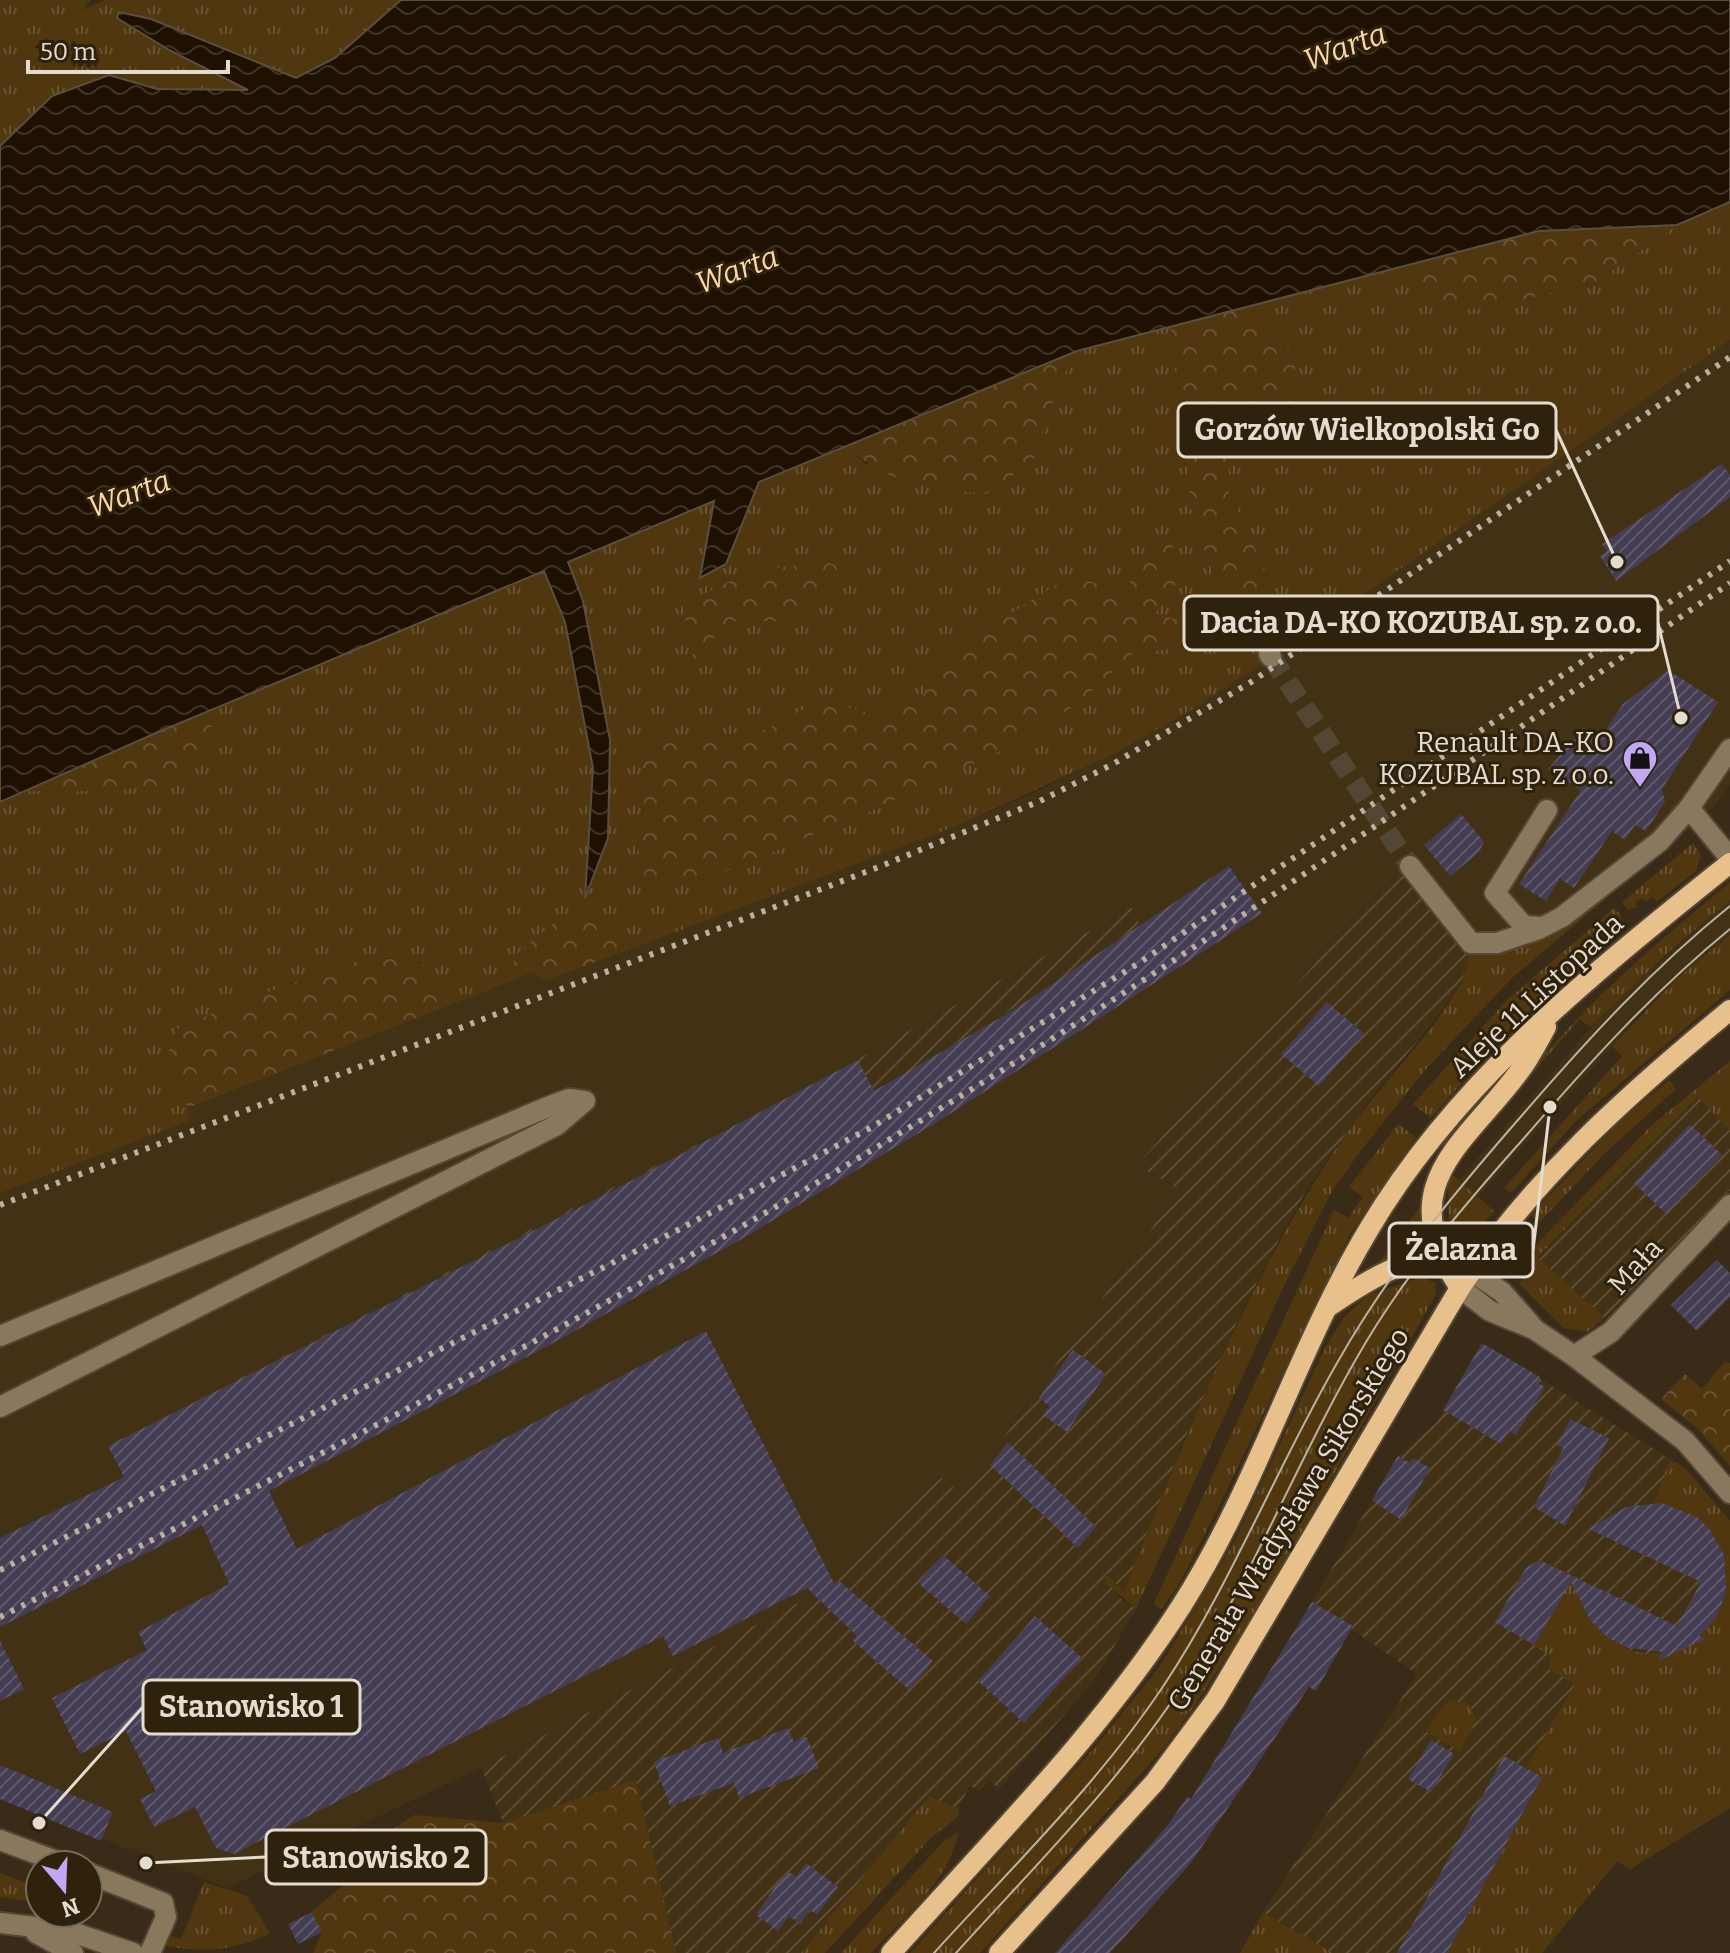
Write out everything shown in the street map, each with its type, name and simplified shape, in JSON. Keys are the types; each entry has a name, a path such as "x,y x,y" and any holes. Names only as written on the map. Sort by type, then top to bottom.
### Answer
{"main road":[{"name":"Aleje 11 Listopada","path":"1324,1309 1370,1227 1431,1141 1506,1054 1730,860"},
{"path":"1554,1014 1523,1066 1460,1139 1438,1172 1433,1219 1440,1258 1465,1279 1523,1202 1596,1124 1730,1010"},
{"path":"1324,1309 1356,1288 1395,1270 1440,1258"},
{"name":"Generała Władysława Sikorskiego","path":"999,1953 1155,1782 1215,1701 1465,1279"},
{"name":"Generała Władysława Sikorskiego","path":"891,1953 1092,1727 1175,1616 1217,1541 1324,1309"}],"street":[{"path":"1410,866 1471,943 1497,943 1543,927 1562,917 1660,841 1689,808 1730,749"},
{"path":"1689,808 1730,860"},
{"path":"1543,927 1524,926 1495,893 1547,810"},
{"path":"0,1336 550,1106 569,1099 585,1101 557,1125 0,1407"},
{"name":"Mała","path":"1574,1356 1611,1332 1730,1205"},
{"path":"1465,1279 1490,1311 1534,1329 1685,1441 1730,1493"},
{"path":"0,1840 24,1849"},
{"path":"104,1879 163,1903 166,1917 150,1953"},
{"path":"0,1923 24,1928"},
{"path":"27,1929 73,1953"},
{"path":"40,1929 69,1931 133,1953"}],"shaded area":[{"path":"1730,340 1730,785 1715,806 1674,841 1560,928 1467,944 1398,871 1137,1165 1174,1186 1160,1217 963,1495 853,1562 817,1593 481,1768 227,1888 0,1799 0,1193 189,1121 188,1108 533,972 545,981 959,825 1040,790 1193,709"},
{"path":"1398,870 1467,944 1467,971 1442,1011 1367,1103 1306,1191 1241,1313 1181,1447 1124,1591 1105,1574 1117,1596 1136,1609 1093,1682 999,1789 989,1780 979,1792 970,1785 958,1809 929,1796 801,1953 676,1953 636,1781 503,1823 481,1768 817,1593 941,1478 963,1495 1160,1217 1174,1186 1137,1165"},
{"path":"1730,900 1730,935 1641,1013 1478,1197 1459,1180 1608,1008"},
{"path":"1131,908 1141,926 943,1052 822,1121 124,1477 108,1446 795,1094"},
{"path":"1699,1096 1730,1131 1730,1190 1605,1318 1536,1257"},
{"path":"1482,1343 1685,1468 1730,1521 1730,1808 1630,1869 1617,1861 1542,1953 1332,1953 1263,1912 1417,1674 1312,1602 1398,1456 1436,1423"}],"green space":[{"path":"0,0 91,0 82,10 105,0 401,0 335,58 296,79 128,12 118,18 169,50 250,91 157,89 109,75 52,96 0,146"},
{"path":"1730,202 1730,340 1193,709 1115,753 959,825 636,947 614,922 519,952 501,985 445,1007 424,964 371,956 234,1004 166,1061 188,1108 189,1121 0,1193 0,802 26,791 105,791 207,752 215,708 545,571 565,622 593,768 586,895 610,740 583,601 568,562 715,500 701,578 726,564 759,482 847,446 865,464 1033,462 1046,419 1074,352 1170,327 1193,520 1218,586 1188,623 1155,615 1127,592 1007,616 944,648 924,694 877,715 820,701 765,730 642,745 644,799 638,844 647,892 710,878 889,803 1082,700 1132,654 1214,642 1271,583 1228,490 1229,448 1292,405 1296,360 1252,305 1397,267 1438,309 1491,308 1597,281 1677,225","holes":["855,574 800,621 729,621"]},
{"path":"1677,225 1597,281 1491,308 1438,309 1397,267 1539,231"},
{"path":"1252,305 1296,360 1292,405 1229,448 1228,490 1271,583 1214,643 1132,654 1082,700 1022,741 889,803 710,878 647,892 638,844 644,799 642,745 765,730 820,701 877,715 924,694 944,648 1007,616 1070,576 1127,592 1137,559 1172,542 1180,578 1155,614 1188,623 1218,586 1193,520 1170,327"},
{"path":"1074,352 1046,419 1033,462 986,494 894,477 862,459 847,446"},
{"path":"827,562 855,574 800,621 729,621 694,661 682,604 755,570"},
{"path":"215,708 207,752 161,786 105,791 26,791"},
{"path":"1674,841 1513,977 1425,1070 1358,1154 1330,1195 1283,1288 1136,1609 1105,1582 1105,1573 1124,1591 1196,1414 1279,1243 1346,1134 1441,1015 1466,971 1467,944 1501,946"},
{"path":"1693,843 1701,855 1696,871 1657,902 1652,897 1646,901 1642,898 1635,903 1638,907 1628,910 1622,902"},
{"path":"1730,882 1730,900 1672,949 1590,1027 1580,1019 1464,1151 1583,1013 1648,951"},
{"path":"1614,908 1621,915 1621,921 1601,937 1606,944 1503,1036 1431,1118 1413,1104 1506,1001"},
{"path":"557,920 614,922 636,947 545,981 533,972 501,985 519,952"},
{"path":"1730,935 1730,990 1577,1120 1511,1193 1504,1188 1622,1056 1612,1046 1678,978"},
{"path":"371,956 424,964 445,1007 188,1108 166,1061 177,1029 234,1004"},
{"path":"1730,1061 1730,1131 1698,1097 1537,1257 1605,1318 1587,1332 1564,1328 1519,1284 1526,1273 1529,1252 1653,1124"},
{"path":"1669,1080 1676,1089 1606,1152 1540,1222 1531,1215 1620,1121"},
{"path":"1398,1124 1416,1137 1349,1236 1215,1514 1178,1586 1160,1610 1154,1603 1334,1210 1348,1218 1363,1197 1349,1187"},
{"path":"1448,1171 1494,1211 1461,1253 1454,1252 1449,1241"},
{"path":"1423,1203 1425,1224 1396,1263 1374,1269"},
{"path":"1422,1277 1435,1283 1436,1294 1255,1614 1163,1749 980,1953 910,1953 1094,1748 1161,1665 1235,1540 1325,1348 1344,1317 1368,1295"},
{"path":"1725,1362 1730,1363 1730,1466 1698,1429 1661,1399 1685,1374 1702,1389"},
{"path":"1670,1460 1685,1468 1730,1521 1730,1808 1630,1869 1617,1861 1542,1953 1447,1953 1542,1778 1526,1768 1575,1684 1549,1670 1551,1657 1534,1645 1537,1585 1550,1563 1577,1578 1580,1596 1588,1613 1598,1628 1612,1640 1645,1653 1671,1648 1688,1630 1698,1602 1700,1571 1693,1541 1678,1516 1654,1503"},
{"path":"1453,1700 1470,1705 1476,1720 1460,1751 1426,1732 1446,1703"},
{"path":"636,1780 676,1953 313,1953 322,1932 311,1912 348,1882 368,1846 414,1815 503,1823"},
{"path":"929,1796 958,1809 959,1816 931,1838 825,1953 801,1953"},
{"path":"958,1832 946,1867 911,1912 871,1953 841,1953 942,1843"},
{"path":"0,1873 24,1882 24,1901 0,1897"},
{"path":"204,1882 247,1896 270,1933 243,1944 217,1949 161,1945 166,1935 181,1939"},
{"path":"1263,1912 1332,1953 1240,1953"}],"water":[{"name":"Warta","path":"401,0 1730,0 1730,202 1677,225 1539,231 1077,351 759,482 726,564 700,578 714,501 568,562 583,601 610,740 608,838 585,898 593,768 565,622 544,571 156,733 0,802 0,146 52,96 109,75 157,89 248,90 169,50 117,18 119,12 151,19 296,78 335,58"}],"building":[{"path":"1722,464 1730,475 1730,497 1616,581 1600,556 1607,551 1602,544"},
{"path":"1668,670 1718,702 1662,789 1665,802 1646,831 1635,825 1625,840 1612,831 1574,888 1560,879 1546,901 1519,884 1581,790 1548,769 1584,728 1600,738 1623,704"},
{"path":"1461,814 1484,842 1479,852 1450,876 1424,845"},
{"path":"1229,866 1262,913 1181,966 934,1124 740,1240 544,1348 269,1491 297,1549 706,1331 835,1585 839,1581 933,1661 909,1690 852,1640 857,1636 807,1588 673,1656 663,1636 234,1854 216,1848 195,1807 154,1827 140,1799 156,1791 126,1731 80,1754 52,1698 147,1650 138,1632 229,1584 202,1525 0,1627 0,1538 124,1477 108,1446 610,1192 858,1060 874,1091 1015,1009"},
{"path":"1327,1002 1364,1034 1319,1086 1281,1054"},
{"path":"1690,1124 1722,1155 1666,1214 1634,1183"},
{"path":"1717,1260 1730,1273 1730,1297 1697,1331 1671,1305"},
{"path":"1482,1343 1540,1377 1537,1382 1545,1387 1516,1435 1509,1431 1501,1444 1443,1410"},
{"path":"1073,1350 1106,1374 1067,1432 1043,1415 1049,1406 1039,1398"},
{"path":"1570,1419 1609,1438 1565,1526 1534,1507 1563,1448 1557,1445"},
{"path":"1008,1442 1096,1527 1078,1548 990,1465"},
{"path":"1398,1456 1410,1463 1413,1458 1430,1468 1401,1520 1372,1500"},
{"path":"1662,1503 1697,1517 1711,1531 1724,1555 1726,1592 1716,1618 1699,1636 1705,1639 1658,1661 1662,1652 1625,1647 1607,1637 1590,1620 1571,1582 1534,1645 1495,1622 1526,1568 1539,1560 1677,1626 1701,1582 1589,1529 1626,1507"},
{"path":"943,1555 990,1596 966,1624 918,1583"},
{"path":"1312,1602 1353,1626 1316,1691 1309,1687 1191,1863 1110,1953 1055,1953 1167,1826 1187,1797 1191,1799"},
{"path":"1035,1616 1082,1658 1024,1723 978,1681"},
{"path":"0,1641 24,1689 0,1701"},
{"path":"788,1728 794,1742 807,1737 819,1768 739,1798 734,1783 670,1806 654,1762 718,1738 723,1753"},
{"path":"1431,1740 1454,1754 1431,1792 1408,1779"},
{"path":"1504,1756 1542,1777 1447,1953 1397,1953"},
{"path":"0,1765 113,1812 101,1841 0,1799"},
{"path":"806,1863 838,1887 817,1915 810,1910 800,1924 789,1916 778,1931 756,1915 777,1884 789,1872 796,1877"},
{"path":"312,1912 322,1932 298,1944 288,1924"}],"tunnel":[{"path":"1271,657 1410,866"}],"tram line":[{"path":"934,1953 1083,1790 1164,1685 1211,1607 1337,1363 1378,1296 1424,1233 1597,1031 1674,954 1730,906"},
{"path":"956,1953 1114,1778 1170,1703 1219,1625 1366,1342 1421,1261 1482,1186 1598,1055 1674,978 1730,929"}],"railway":[{"path":"0,1205 876,868 1040,801 1113,764 1251,682 1730,357"},
{"path":"0,1570 676,1231 872,1127 1139,963 1730,561"},
{"path":"0,1617 329,1450 546,1335 867,1153 1087,1017 1195,946 1730,583"}],"place":[{"name":"Gorzów Wielkopolski Go","path":"1617,562"},
{"name":"Dacia DA-KO KOZUBAL sp. z o.o.","path":"1681,718"},
{"name":"Renault DA-KO KOZUBAL sp. z o.o.","path":"1640,789"},
{"name":"Żelazna","path":"1550,1107"},
{"name":"Stanowisko 1","path":"39,1823"},
{"name":"Stanowisko 2","path":"146,1863"}]}
